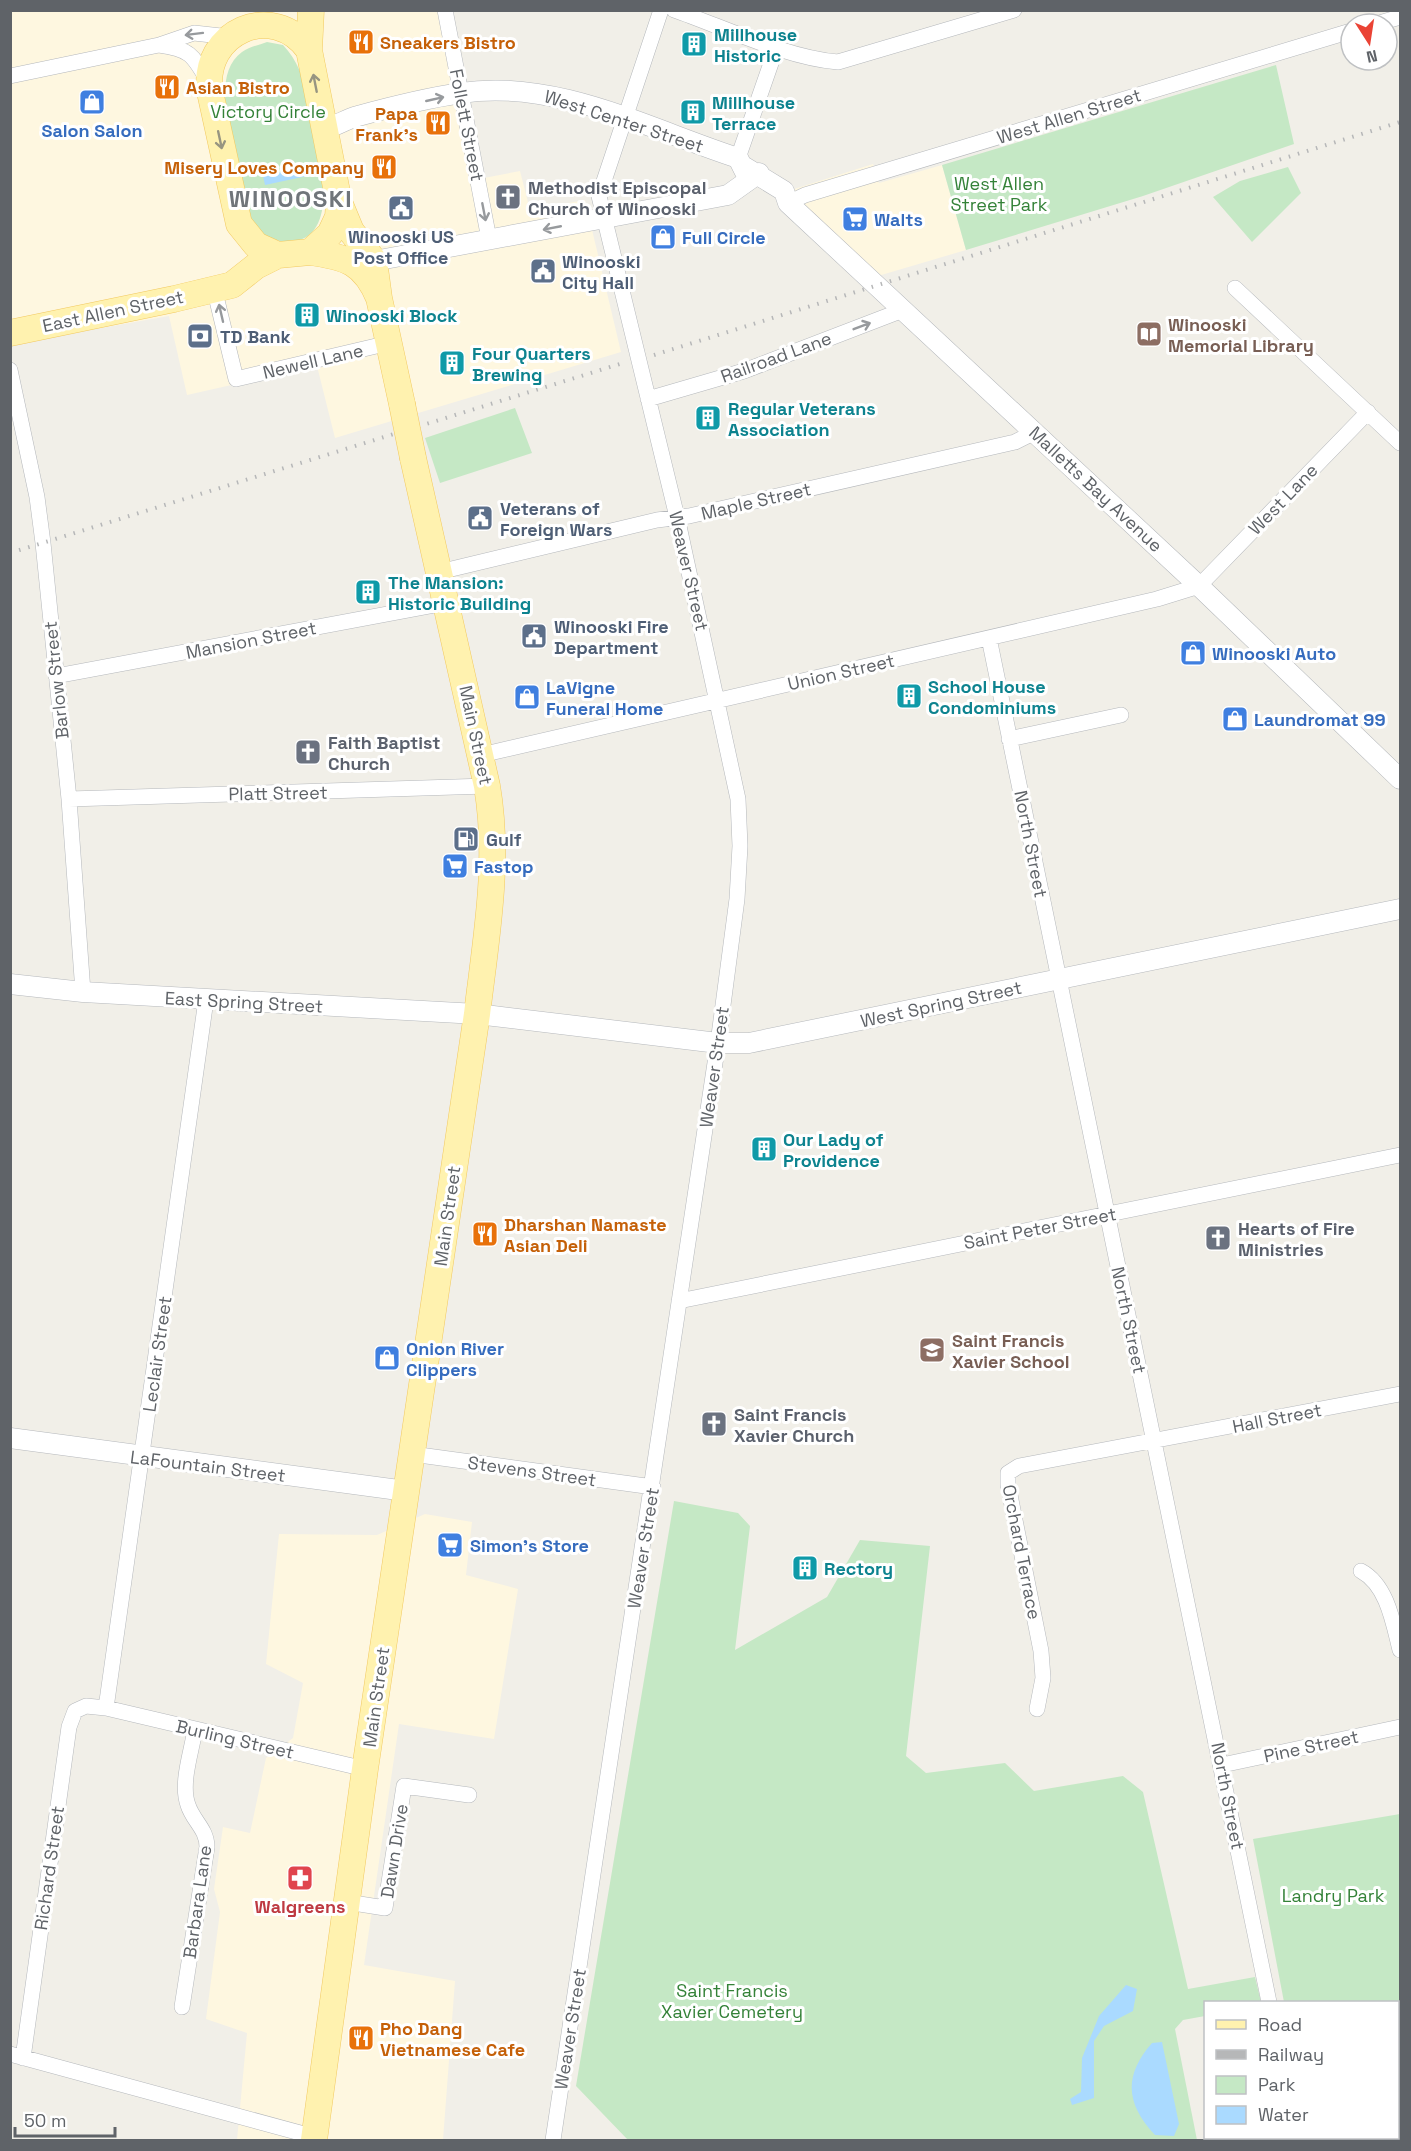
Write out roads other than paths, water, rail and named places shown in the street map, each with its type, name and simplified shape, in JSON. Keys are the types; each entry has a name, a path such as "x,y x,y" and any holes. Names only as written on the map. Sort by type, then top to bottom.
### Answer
{"main road":[{"name":"Main Street","path":"310,252 330,234 338,217 339,202 332,127 309,50 311,10"},
{"path":"214,288 231,272 237,261 239,224 209,82 213,56 230,37 275,18 309,50"},
{"name":"Main Street","path":"315,2139 365,1769 477,1014 490,909 493,849 487,786 481,755 413,458 379,298 374,261 351,231 339,202"},
{"path":"239,224 256,244 278,255"},
{"name":"Main Street","path":"278,255 295,256 310,252 339,257 356,265 367,274 379,298"},
{"name":"East Allen Street","path":"14,328 174,299 232,285 256,266 278,255"}],"street":[{"name":"Follett Street","path":"445,10 489,240"},
{"name":"Weaver Street","path":"553,2140 718,1043 737,899 740,846 738,799 718,700 677,517 599,196 661,10"},
{"path":"674,10 819,60 842,61 1014,10"},
{"path":"10,76 159,45 194,33 230,37"},
{"name":"West Allen Street","path":"788,202 1339,35"},
{"path":"159,45 179,47 190,53 209,82"},
{"path":"374,261 728,195 747,170 777,46"},
{"name":"West Center Street","path":"332,127 357,116 461,93 502,91 543,94 625,119 747,170"},
{"name":"Malletts Bay Avenue","path":"747,170 777,200 788,202 1035,432 1401,779"},
{"name":"Newell Lane","path":"214,288 236,379 389,343"},
{"path":"1235,288 1401,442"},
{"name":"Railroad Lane","path":"648,399 744,371 903,310"},
{"name":"Barlow Street","path":"10,370 37,497 69,799 83,992"},
{"name":"West Lane","path":"1199,586 1368,412"},
{"name":"Maple Street","path":"439,572 657,520 1015,442 1035,432"},
{"name":"Union Street","path":"481,755 1165,597 1199,586"},
{"name":"Mansion Street","path":"56,676 446,603"},
{"name":"North Street","path":"989,638 1269,2001"},
{"path":"1010,739 1121,715"},
{"name":"Platt Street","path":"69,799 487,786"},
{"name":"West Spring Street","path":"477,1014 718,1043 749,1043 1401,909"},
{"name":"East Spring Street","path":"10,984 83,992 206,1000 477,1014"},
{"name":"Leclair Street","path":"106,1708 206,1000"},
{"name":"Saint Peter Street","path":"679,1301 1401,1155"},
{"name":"Hall Street","path":"1154,1442 1401,1394"},
{"name":"LaFountain Street","path":"10,1438 406,1491"},
{"name":"Orchard Terrace","path":"1037,1708 1043,1678 1041,1651 1008,1485 1008,1473 1019,1466 1154,1442"},
{"name":"Stevens Street","path":"412,1454 653,1487"},
{"path":"1361,1571 1374,1580 1381,1589 1401,1650"},
{"name":"Richard Street","path":"17,2056 70,1723 75,1711 81,1707 106,1708"},
{"name":"Burling Street","path":"106,1708 365,1769"},
{"name":"Pine Street","path":"1222,1765 1401,1727"},
{"name":"Barbara Lane","path":"182,2007 207,1848 205,1835 190,1811 186,1796 195,1729"},
{"name":"Dawn Drive","path":"347,1902 385,1908 404,1786 469,1795"},
{"path":"17,2056 315,2139"}],"water":[{"path":"305,167 307,176 265,185 263,176"},
{"path":"1126,1985 1137,1989 1133,2011 1104,2026 1094,2041 1094,2098 1072,2105 1070,2099 1081,2092 1082,2058 1099,2016"},
{"path":"1162,2042 1179,2124 1174,2136 1155,2135 1138,2112 1132,2090 1136,2067 1143,2055 1152,2043"}],"railway":[{"path":"654,355 1400,122"},
{"path":"10,553 623,363"}],"place":[{"name":"Sneakers Bistro","path":"361,42"},
{"name":"Millhouse Historic","path":"694,44"},
{"name":"Asian Bistro","path":"167,87"},
{"name":"Salon Salon","path":"92,102"},
{"name":"Millhouse Terrace","path":"693,112"},
{"name":"Papa Frank's","path":"438,123"},
{"name":"Misery Loves Company","path":"384,167"},
{"name":"Methodist Episcopal Church of Winooski","path":"508,197"},
{"name":"Winooski US Post Office","path":"401,208"},
{"name":"Walts","path":"855,219"},
{"name":"Full Circle","path":"663,237"},
{"name":"Winooski City Hall","path":"543,271"},
{"name":"Winooski Block","path":"307,315"},
{"name":"Winooski Memorial Library","path":"1149,334"},
{"name":"TD Bank","path":"200,336"},
{"name":"Four Quarters Brewing","path":"452,363"},
{"name":"Regular Veterans Association","path":"708,418"},
{"name":"Veterans of Foreign Wars","path":"480,518"},
{"name":"The Mansion: Historic Building","path":"368,592"},
{"name":"Winooski Fire Department","path":"534,636"},
{"name":"Winooski Auto","path":"1193,653"},
{"name":"School House Condominiums","path":"909,696"},
{"name":"LaVigne Funeral Home","path":"527,697"},
{"name":"Laundromat 99","path":"1235,719"},
{"name":"Faith Baptist Church","path":"308,752"},
{"name":"Gulf","path":"466,839"},
{"name":"Fastop","path":"455,866"},
{"name":"Our Lady of Providence","path":"764,1149"},
{"name":"Dharshan Namaste Asian Deli","path":"485,1234"},
{"name":"Hearts of Fire Ministries","path":"1218,1238"},
{"name":"Saint Francis Xavier School","path":"932,1350"},
{"name":"Onion River Clippers","path":"387,1358"},
{"name":"Saint Francis Xavier Church","path":"714,1424"},
{"name":"Simon's Store","path":"450,1545"},
{"name":"Rectory","path":"805,1568"},
{"name":"Walgreens","path":"300,1878"},
{"name":"Pho Dang Vietnamese Cafe","path":"361,2038"}],"district":[{"name":"WINOOSKI","path":"291,198"}],"park label":[{"name":"Victory Circle","path":"268,111"},
{"name":"West Allen Street Park","path":"999,193"},
{"name":"Landry Park","path":"1333,1895"},
{"name":"Saint Francis Xavier Cemetery","path":"732,2000"}]}
